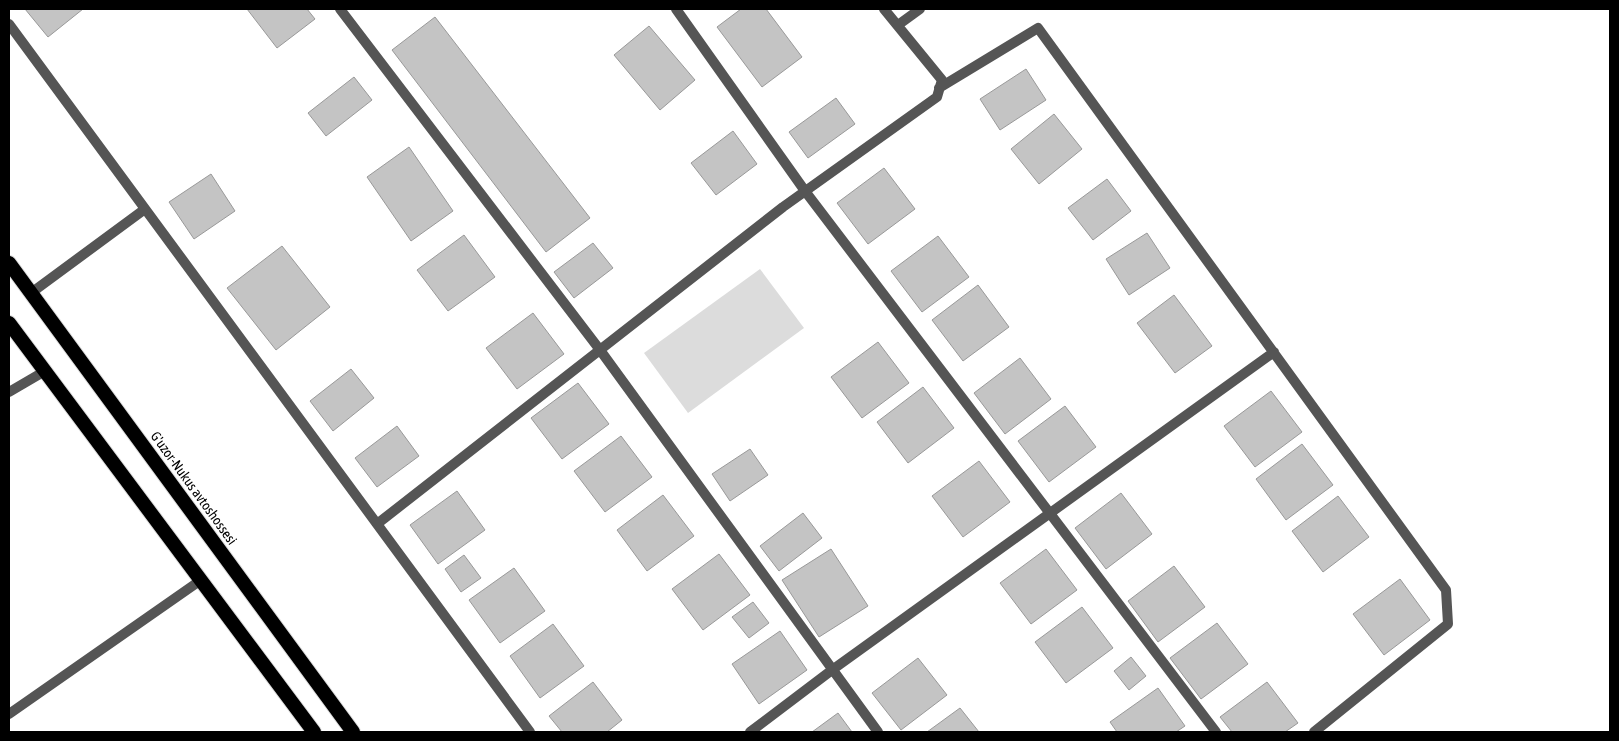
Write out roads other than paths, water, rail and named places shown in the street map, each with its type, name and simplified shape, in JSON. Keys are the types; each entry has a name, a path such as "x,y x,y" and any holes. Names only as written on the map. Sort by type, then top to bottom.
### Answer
{"highway":[{"name":"G'uzor-Nukus avtoshossesi","path":"9,263 353,732"},
{"path":"9,323 314,732"}],"lane":[{"path":"340,9 600,350 878,732"},
{"path":"676,9 805,191 1216,732"},
{"path":"377,524 805,191 937,97 942,80 884,9"},
{"path":"898,25 920,9"},
{"path":"9,24 530,732"},
{"path":"940,88 1038,28 1446,590 1448,624 1314,732"},
{"path":"31,293 145,209"},
{"path":"750,732 832,670 1051,515 1274,352"},
{"path":"9,392 45,371"},
{"path":"9,714 201,580"}]}
